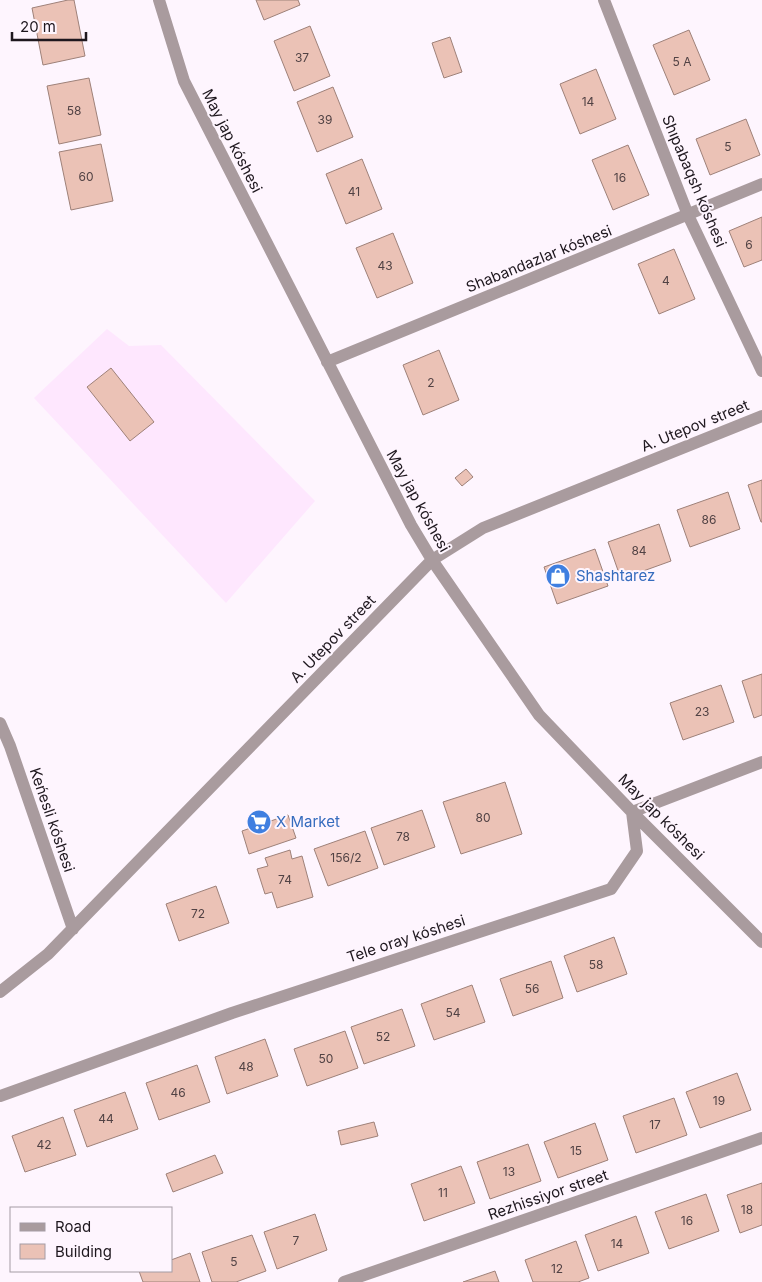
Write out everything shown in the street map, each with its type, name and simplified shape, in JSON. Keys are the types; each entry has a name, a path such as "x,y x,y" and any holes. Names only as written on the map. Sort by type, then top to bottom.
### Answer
{"street":[{"name":"May jap kóshesi","path":"159,0 184,81 327,362 411,524 432,560 539,715 632,812 762,942"},
{"name":"Shıpabaqsh kóshesi","path":"604,0 688,215 762,371"},
{"name":"Shabandazlar kóshesi","path":"327,362 762,184"},
{"name":"A. Utepov street","path":"0,992 48,954 432,560 483,528 762,416"},
{"name":"Keńesli kóshesi","path":"0,723 10,746 72,929"},
{"path":"632,812 762,762"},
{"name":"Tele oray kóshesi","path":"0,1096 232,1013 611,889 637,851 632,812"},
{"name":"Rezhissiyor street","path":"344,1282 762,1138"}],"shaded area":[{"path":"107,329 129,346 161,345 315,501 226,603 34,398"}],"building":[{"path":"74,0 85,56 43,65 32,8"},
{"path":"256,0 298,0 300,5 264,20"},
{"path":"310,26 330,76 294,91 274,41"},
{"path":"689,30 710,80 674,95 653,45"},
{"path":"450,37 462,72 444,78 432,43"},
{"path":"596,69 616,119 580,134 560,84"},
{"path":"89,78 101,135 59,144 47,86"},
{"path":"333,87 353,137 317,152 297,102"},
{"path":"746,119 760,155 710,175 696,139"},
{"path":"101,144 113,201 71,210 59,152"},
{"path":"628,145 649,195 613,210 592,160"},
{"path":"362,159 382,209 346,224 326,174"},
{"path":"762,217 762,260 744,267 729,231"},
{"path":"393,233 413,283 377,298 356,248"},
{"path":"674,249 695,299 659,314 638,264"},
{"path":"439,350 459,400 423,415 403,365"},
{"path":"111,368 154,422 130,441 87,387"},
{"path":"466,469 473,477 462,486 455,478"},
{"path":"762,480 762,522 761,522 748,485"},
{"path":"728,492 740,529 690,547 677,510"},
{"path":"659,524 671,561 621,579 608,542"},
{"path":"595,549 608,586 557,604 544,567"},
{"path":"762,674 762,715 754,718 742,681"},
{"path":"721,685 734,722 683,740 670,703"},
{"path":"505,782 522,834 461,854 443,802"},
{"path":"422,810 435,847 384,865 371,828"},
{"path":"288,815 296,838 249,854 242,831"},
{"path":"365,831 378,868 328,886 314,849"},
{"path":"290,850 292,859 302,856 313,897 277,908 272,892 265,894 257,869 268,866 265,858"},
{"path":"216,886 229,923 179,941 166,904"},
{"path":"614,937 627,974 577,992 564,956"},
{"path":"551,961 563,998 513,1016 500,979"},
{"path":"472,985 485,1022 434,1040 421,1004"},
{"path":"402,1009 415,1046 364,1064 351,1027"},
{"path":"345,1031 358,1068 307,1086 294,1049"},
{"path":"265,1039 278,1076 227,1094 215,1057"},
{"path":"197,1065 210,1102 159,1120 146,1083"},
{"path":"737,1073 751,1110 700,1128 686,1092"},
{"path":"125,1092 138,1129 87,1147 74,1110"},
{"path":"674,1098 687,1135 636,1153 623,1116"},
{"path":"63,1117 76,1155 25,1172 12,1136"},
{"path":"374,1122 378,1136 341,1145 338,1131"},
{"path":"595,1123 608,1160 558,1178 544,1142"},
{"path":"528,1144 541,1181 490,1199 477,1162"},
{"path":"215,1155 223,1173 173,1192 166,1174"},
{"path":"461,1166 475,1203 424,1221 411,1184"},
{"path":"762,1183 762,1225 740,1233 727,1195"},
{"path":"706,1194 719,1231 669,1249 655,1212"},
{"path":"315,1214 327,1250 277,1269 264,1232"},
{"path":"636,1216 649,1253 598,1271 585,1235"},
{"path":"252,1235 266,1271 236,1282 212,1282 202,1252"},
{"path":"576,1241 589,1278 578,1282 533,1282 525,1260"},
{"path":"190,1253 200,1282 143,1282 139,1272 172,1272 172,1260"},
{"path":"495,1271 499,1282 463,1282"}],"place":[{"name":"Shashtarez","path":"558,576"},
{"name":"X Market","path":"259,822"}]}
